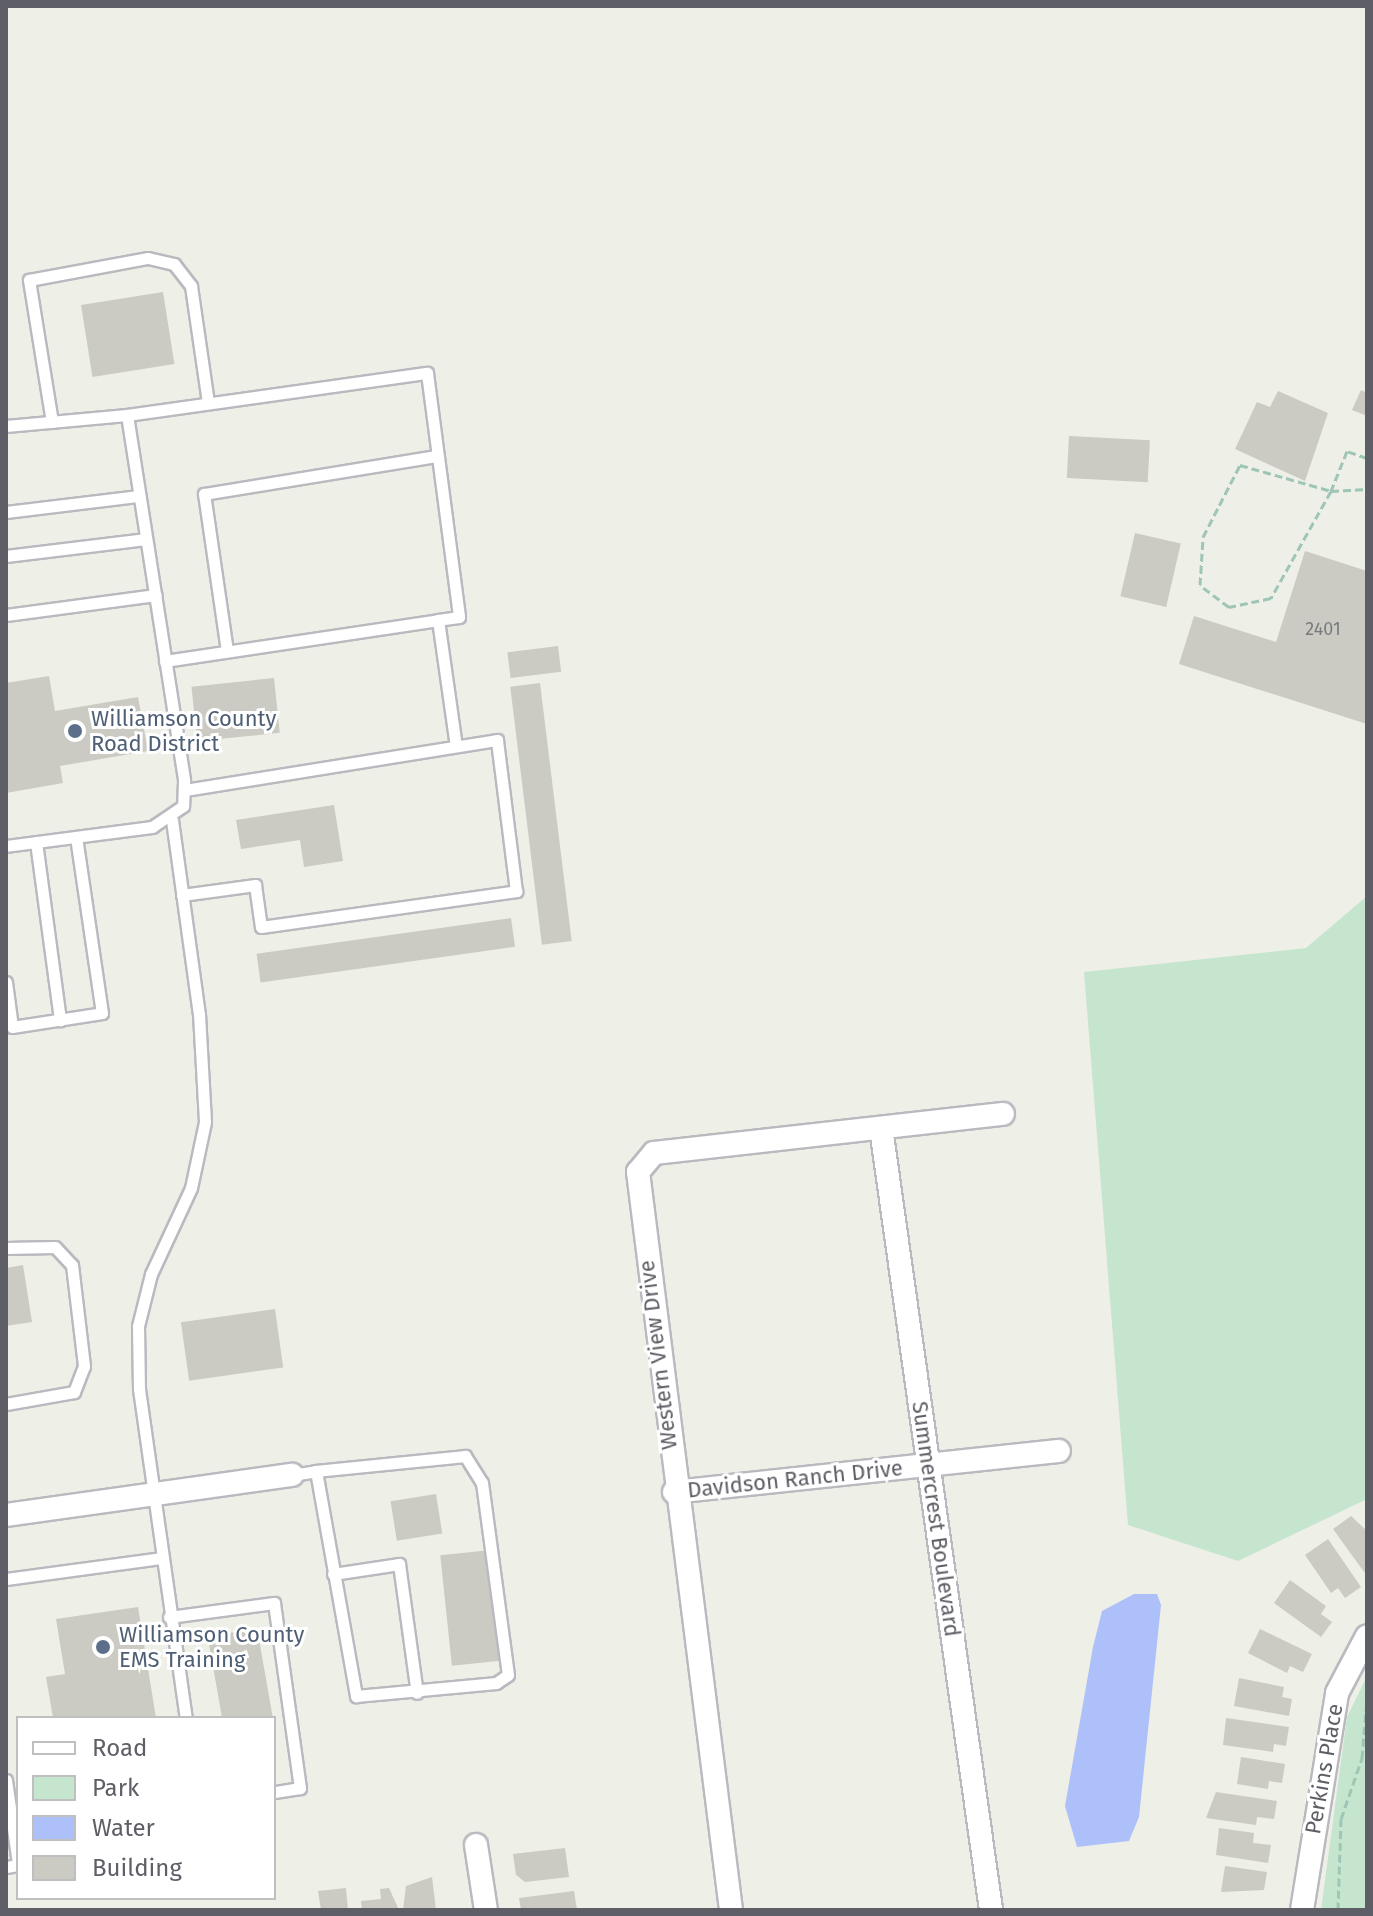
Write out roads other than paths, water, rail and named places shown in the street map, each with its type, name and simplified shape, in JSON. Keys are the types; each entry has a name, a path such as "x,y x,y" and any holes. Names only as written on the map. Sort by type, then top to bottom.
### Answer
{"street":[{"name":"Western View Drive","path":"731,1910 674,1492 638,1193 644,1161 654,1153 1003,1114"},
{"name":"Summercrest Boulevard","path":"881,1128 991,1910"},
{"name":"Davidson Ranch Drive","path":"674,1492 1059,1451"},
{"path":"6,1515 292,1475"},
{"name":"Perkins Place","path":"1302,1910 1337,1693 1367,1636"},
{"path":"476,1845 486,1910"}],"lane":[{"path":"52,422 29,280 148,258 174,264 191,286 208,403"},
{"path":"6,426 127,415 427,373 459,617 165,661"},
{"path":"127,415 184,790 172,820 205,1122 191,1188 151,1274 138,1326 153,1494 186,1716"},
{"path":"227,651 204,494 437,456"},
{"path":"6,512 139,496"},
{"path":"6,556 146,539"},
{"path":"6,615 156,595"},
{"path":"438,620 456,746"},
{"path":"182,895 255,885 261,927 516,891 497,740 184,790"},
{"path":"6,846 172,820"},
{"path":"6,982 12,1027 102,1013 76,837"},
{"path":"36,842 60,1020"},
{"path":"6,1248 55,1247 72,1265 84,1366 74,1392 6,1404"},
{"path":"292,1475 316,1471 449,1453 465,1456 476,1468 508,1675 496,1683 417,1693 356,1696 316,1471"},
{"path":"6,1579 161,1558"},
{"path":"333,1574 399,1564 417,1693"},
{"path":"169,1617 274,1603 300,1788 276,1792"},
{"path":"6,1780 16,1850"}],"water":[{"path":"1134,1594 1157,1594 1161,1605 1139,1817 1129,1841 1077,1847 1065,1806 1093,1647 1102,1611"}],"place":[{"name":"Williamson County Road District","path":"75,731"},
{"name":"Williamson County EMS Training","path":"103,1647"}]}
